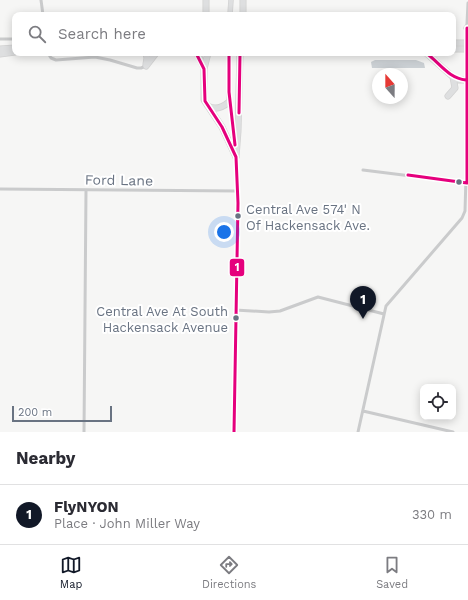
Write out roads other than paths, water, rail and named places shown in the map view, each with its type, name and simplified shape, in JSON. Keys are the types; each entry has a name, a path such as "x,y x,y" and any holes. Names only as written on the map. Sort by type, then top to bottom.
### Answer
{"highway":[{"path":"206,0 206,12"},
{"path":"243,0 243,12"},
{"path":"456,43 467,43"},
{"path":"0,49 12,48"},
{"path":"456,49 467,49"},
{"path":"0,54 12,52"},
{"path":"146,66 147,56"},
{"path":"146,66 154,56"},
{"path":"198,56 204,69"},
{"path":"207,56 204,69 204,98 222,126 236,157"},
{"path":"236,157 240,56"},
{"path":"429,56 453,77 459,80 467,78"},
{"path":"448,96 455,88 453,77"},
{"path":"208,105 213,108 218,108 230,102"}],"main road":[{"path":"230,12 231,0"},
{"path":"229,56 230,102"}],"street":[{"path":"41,0 43,12"},
{"path":"358,432 386,306 462,218 465,211 467,202 468,3"},
{"path":"0,39 12,39"},
{"path":"50,56 56,60 95,57 136,68 146,66"},
{"path":"467,96 468,92"},
{"path":"230,102 238,191 234,432"},
{"path":"363,170 466,183"},
{"name":"Ford Lane","path":"0,189 238,191"},
{"path":"84,432 86,190"},
{"path":"235,310 269,312 280,311 318,297 384,314"},
{"path":"363,411 454,432"}],"place":[{"name":"Central Ave 574' N Of Hackensack Ave.","path":"238,216"},
{"name":"Central Ave At South Hackensack Avenue","path":"236,318"},
{"name":"FlyNYON","path":"363,319"}]}
